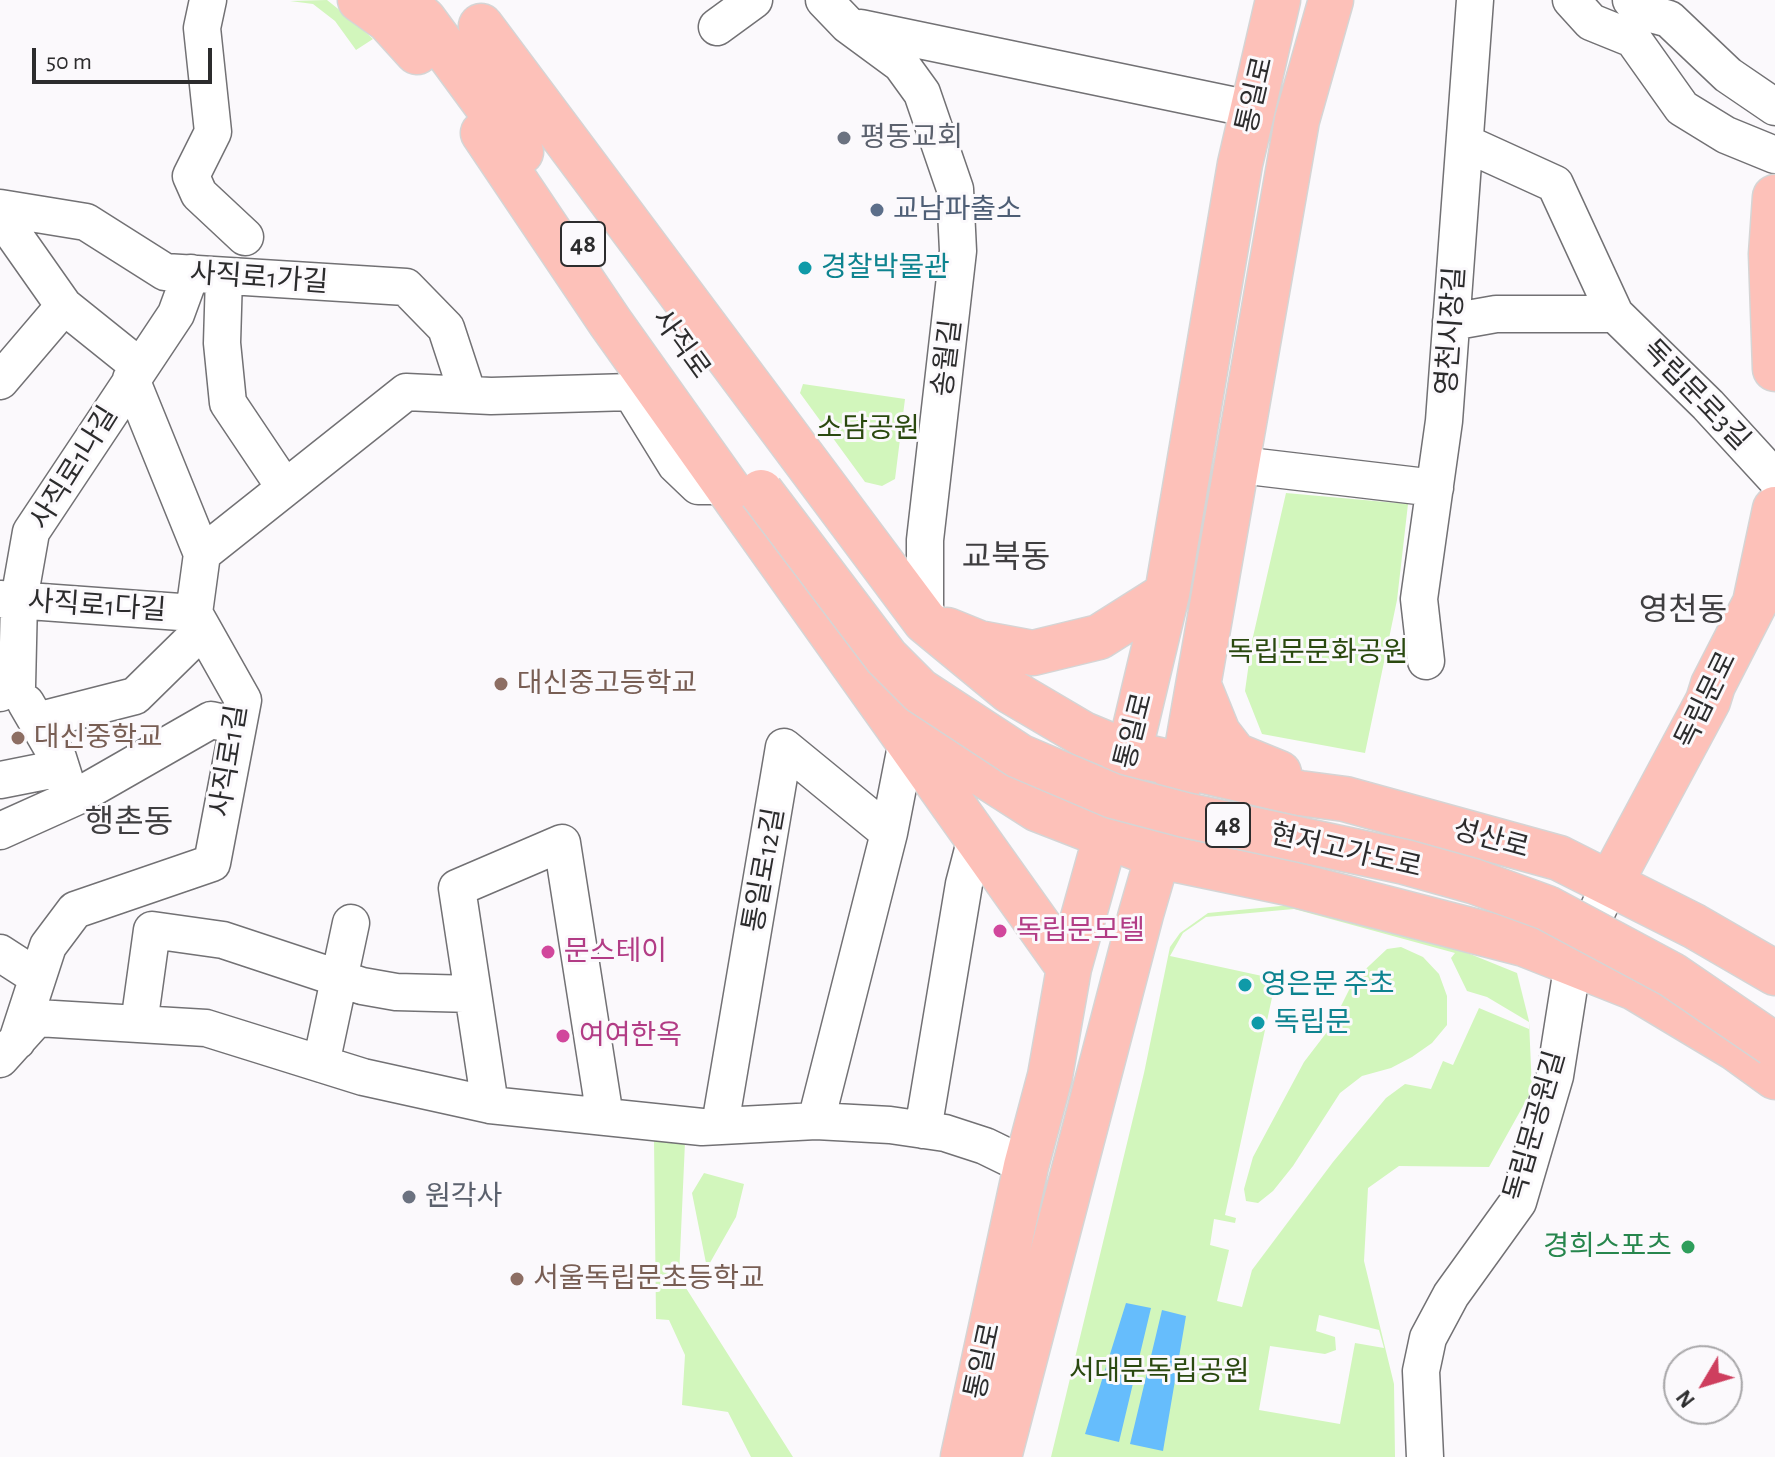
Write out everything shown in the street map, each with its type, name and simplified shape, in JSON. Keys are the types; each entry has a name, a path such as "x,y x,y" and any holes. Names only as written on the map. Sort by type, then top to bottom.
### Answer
{"main road":[{"name":"사직로","path":"360,0 388,20 483,133 582,227"},
{"name":"사직로","path":"402,0 424,20 582,227"},
{"name":"사직로","path":"423,0 470,56 747,485"},
{"name":"통일로","path":"963,1457 1026,1166 1050,1076 1069,968 1129,753 1167,594 1251,109 1278,0"},
{"name":"통일로","path":"999,1457 1141,914 1184,766 1240,465 1297,120 1331,0"},
{"name":"사직로","path":"470,13 582,227"},
{"name":"성산로","path":"470,13 818,481 915,605 1010,691 1083,734 1129,753 1299,793 1345,799 1559,858 1611,882 1775,973"},
{"path":"1251,109 1297,120"},
{"path":"483,133 610,322 747,485 841,644 907,741 977,834 1047,941 1069,968"},
{"path":"1774,226 1775,369"},
{"name":"현저고가도로","path":"747,485 852,616 920,691 1019,756 1113,796 1185,815 1405,862 1473,881 1547,908 1672,975 1775,1045"},
{"name":"독립문로","path":"1611,882 1708,701 1713,685 1755,603 1775,509"},
{"path":"915,605 979,643 1033,653 1099,637 1167,594"},
{"path":"841,644 973,768 1037,809 1158,856 1288,883 1524,944 1635,988 1735,1048 1775,1045"},
{"path":"1199,686 1218,733 1235,755 1345,799"},
{"path":"949,747 974,755 995,752 1017,741 1022,705 1010,691"},
{"path":"1288,883 1284,872 1291,843 1314,811 1345,799"},
{"path":"1141,914 1156,883 1206,868"}],"street":[{"path":"208,0 202,28 213,132 191,176 199,194 245,237"},
{"path":"717,27 754,0"},
{"name":"영천시장길","path":"1426,661 1419,599 1435,488 1451,322 1475,0"},
{"path":"1571,0 1591,22 1633,39 1682,108 1726,135 1775,155"},
{"path":"1631,0 1640,11 1669,19 1728,75 1775,107"},
{"path":"836,12 1251,109"},
{"name":"송월길","path":"836,12 901,64 922,93 955,189 958,251 915,605"},
{"name":"독립문로3길","path":"1465,143 1555,184 1615,314 1708,405 1775,478"},
{"name":"사직로1가길","path":"0,208 86,222 165,272 406,287 446,328 468,395"},
{"path":"0,215 64,306 136,373"},
{"path":"208,275 222,343 228,403 285,488"},
{"name":"사직로1나길","path":"8,689 10,600 31,532 176,314 208,275"},
{"path":"0,381 64,306"},
{"path":"1451,322 1496,314 1615,314"},
{"name":"사직로1나길","path":"136,373 202,554"},
{"path":"37,721 135,696 190,642 201,626 202,554 406,392 468,395 631,392 676,465 698,486 747,485"},
{"path":"1240,465 1435,488"},
{"name":"사직로1다길","path":"10,600 201,626"},
{"path":"841,644 867,647 915,605"},
{"name":"사직로1길","path":"9,1050 48,946 75,910 212,863 243,700 201,626"},
{"path":"8,689 37,721 66,783"},
{"path":"0,831 66,783 211,720 238,726"},
{"path":"816,1121 889,833 907,741"},
{"name":"통일로12길","path":"720,1125 784,747 889,833"},
{"path":"0,780 66,783"},
{"path":"923,1130 964,884 977,834"},
{"path":"490,1105 457,888 562,843 605,1117"},
{"name":"독립문공원길","path":"1425,1457 1421,1371 1428,1338 1451,1295 1518,1202 1555,1076 1573,962 1611,882"},
{"path":"321,1064 351,923"},
{"path":"139,1024 152,930 223,940 339,979 396,992 473,994"},
{"path":"0,953 37,977"},
{"path":"9,1050 37,1018 206,1028 363,1077 490,1105 720,1125 816,1121 923,1130 985,1146 1026,1166"}],"green space":[{"path":"327,0 373,39 356,50 335,21 313,4 290,1"},
{"name":"소담공원","path":"803,384 905,399 895,479 882,486 865,482 800,393"},
{"name":"독립문문화공원","path":"1286,493 1408,504 1397,600 1365,753 1262,734 1245,691 1252,641"},
{"name":"서대문독립공원","path":"1291,905 1438,941 1517,973 1529,1021 1532,1090 1489,1167 1399,1166 1368,1188 1364,1261 1394,1384 1395,1457 1051,1457 1144,1073 1170,947 1180,933 1208,913","holes":["1294,909 1455,953 1451,958 1467,991 1487,997 1529,1022 1529,1029 1479,1008 1453,1065 1443,1061 1431,1089 1405,1084 1386,1098 1333,1162 1252,1270 1242,1307 1217,1301 1229,1250 1210,1245 1214,1219 1235,1223 1236,1218 1225,1215 1276,979 1170,956 1183,933 1206,917","1319,1315 1379,1330 1384,1348 1355,1343 1340,1424 1259,1410 1270,1346 1325,1354 1336,1350 1335,1337 1316,1331"]},
{"path":"1401,947 1423,957 1439,974 1447,996 1447,1025 1432,1043 1412,1057 1391,1068 1362,1076 1340,1093 1293,1166 1273,1191 1258,1203 1246,1201 1244,1189 1253,1157 1304,1062 1330,1028 1354,980 1387,949"},
{"path":"654,1140 685,1142 679,1277 793,1457 751,1457 728,1412 682,1405 685,1355 669,1320 656,1319"},
{"path":"704,1173 744,1184 736,1217 707,1268 692,1193"}],"water":[{"path":"1126,1303 1151,1308 1119,1442 1085,1434"},
{"path":"1162,1310 1186,1316 1163,1451 1130,1444"}],"place":[{"name":"평동교회","path":"844,138"},
{"name":"교남파출소","path":"877,210"},
{"name":"경찰박물관","path":"805,268"},
{"name":"대신중고등학교","path":"501,684"},
{"name":"대신중학교","path":"18,738"},
{"name":"독립문모텔","path":"1000,931"},
{"name":"문스테이","path":"548,952"},
{"name":"영은문 주초","path":"1245,985"},
{"name":"독립문","path":"1258,1023"},
{"name":"여여한옥","path":"563,1036"},
{"name":"원각사","path":"409,1197"},
{"name":"경희스포츠","path":"1688,1247"},
{"name":"서울독립문초등학교","path":"517,1279"}],"district":[{"name":"교북동","path":"1006,557"},
{"name":"영천동","path":"1683,610"},
{"name":"행촌동","path":"129,822"}]}
